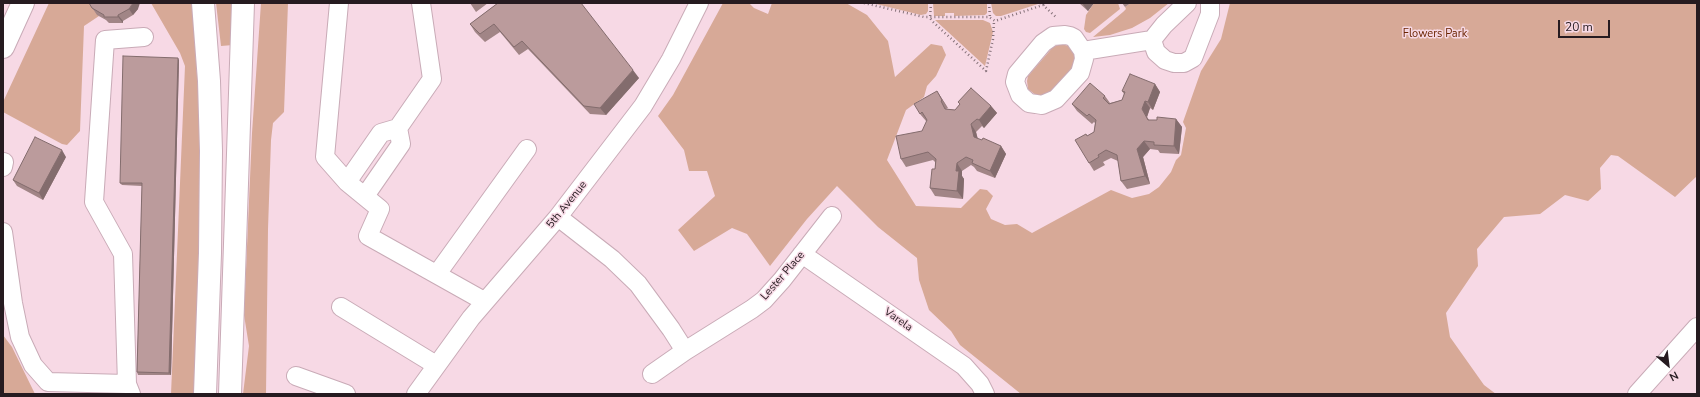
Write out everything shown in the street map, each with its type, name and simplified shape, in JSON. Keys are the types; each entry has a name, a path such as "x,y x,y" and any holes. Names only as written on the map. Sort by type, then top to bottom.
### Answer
{"highway":[{"path":"3,47 24,3"},
{"path":"203,3 209,81 211,151 210,254 205,394"},
{"path":"230,394 243,3"}],"street":[{"path":"339,3 325,157 347,182 380,209 368,236 484,301"},
{"path":"347,182 381,133 398,128 432,79 421,3"},
{"name":"5th Avenue","path":"417,394 436,365 484,301 558,217 643,106 671,59 699,3"},
{"path":"1083,51 1152,40 1164,25 1187,3"},
{"path":"1152,40 1156,52 1165,60 1174,63 1184,63 1193,58 1210,14 1210,3"},
{"path":"3,232 8,302 20,337 33,365 48,382 129,389 123,254 94,202 105,40 144,37"},
{"path":"365,196 401,144 398,128"},
{"path":"437,274 527,148"},
{"name":"Lester Place","path":"652,374 758,304 782,280 832,216"},
{"path":"558,217 612,259 638,284 671,328 685,351"},
{"name":"Varela","path":"802,254 964,366 980,384 985,394"},
{"path":"341,307 436,365"},
{"path":"1637,394 1697,327"},
{"path":"296,376 346,394"}],"path":[{"path":"864,3 930,18 989,17 995,21"},
{"path":"930,3 930,18 941,31 986,71 993,39 995,21"},
{"path":"989,3 989,17"},
{"path":"995,21 1047,3"},
{"path":"1041,4 1058,20"}],"green space":[{"path":"49,3 91,3 99,16 84,26 80,131 67,145 62,144 3,112 3,102"},
{"path":"151,3 192,3 200,119 200,236 194,394 171,394 185,66 180,53"},
{"path":"216,3 234,3 233,45 221,46"},
{"path":"261,3 288,3 284,112 273,123 271,140 268,229 266,394 243,394 249,346 244,315 252,133"},
{"name":"Flowers Park","path":"723,3 749,3 754,8 768,14 772,3 846,3 867,15 888,41 895,77 931,44 942,46 946,55 936,76 927,86 924,97 906,110 887,160 916,206 961,208 980,189 987,190 993,196 986,209 991,219 1005,225 1017,224 1032,233 1111,190 1132,198 1149,194 1159,187 1171,172 1176,160 1181,155 1186,128 1183,122 1201,71 1221,39 1230,3 1697,3 1697,176 1675,197 1618,156 1611,155 1600,168 1601,189 1588,201 1565,195 1540,214 1504,217 1477,249 1478,266 1446,313 1450,337 1484,385 1496,394 1021,394 960,345 951,331 929,310 919,280 917,258 878,227 837,186 807,219 770,266 747,234 732,228 694,251 678,230 715,196 707,171 689,171 684,150 658,116 673,95"},
{"path":"872,3 928,3 928,11 926,14 921,15"},
{"path":"933,3 987,3 987,13 985,15 954,16 954,13 945,13 945,16 934,16"},
{"path":"991,3 1038,4 1001,16 996,16 993,13"},
{"path":"1094,3 1118,3 1120,9 1090,33 1086,32 1084,29 1086,15"},
{"path":"1131,3 1169,3 1150,18 1132,28 1110,35 1093,37 1123,12 1126,9 1125,7"},
{"path":"935,20 983,20 990,23 993,32 985,66"},
{"path":"1061,44 1069,46 1076,57 1073,67 1051,92 1042,96 1037,96 1028,89 1028,76 1053,47"},
{"path":"3,335 12,347 35,394 3,394"}],"building":[{"path":"89,3 133,3 129,9 118,15 118,17 104,17 104,15 92,8"},
{"path":"498,3 581,3 633,70 600,108 584,106 522,41 514,47 494,24 480,34 470,24"},
{"path":"123,56 178,58 169,373 137,372 142,183 120,183"},
{"path":"1130,74 1155,84 1148,102 1145,101 1142,109 1148,120 1157,120 1157,117 1176,119 1174,146 1154,145 1154,142 1144,141 1137,149 1145,176 1121,181 1117,155 1106,150 1098,155 1099,157 1089,163 1075,140 1086,134 1087,136 1094,132 1096,120 1089,114 1087,116 1072,104 1090,83 1105,96 1103,98 1109,104 1122,100 1125,92 1122,91"},
{"path":"971,88 991,106 979,120 977,119 971,124 974,137 982,140 983,138 1001,146 990,171 972,163 973,160 966,157 957,163 956,171 959,171 957,191 930,188 932,169 935,169 936,159 928,152 901,159 896,136 922,131 927,120 922,112 920,114 914,104 937,91 945,109 955,110 960,104 958,102"},
{"path":"35,137 62,150 39,193 13,180"}]}
